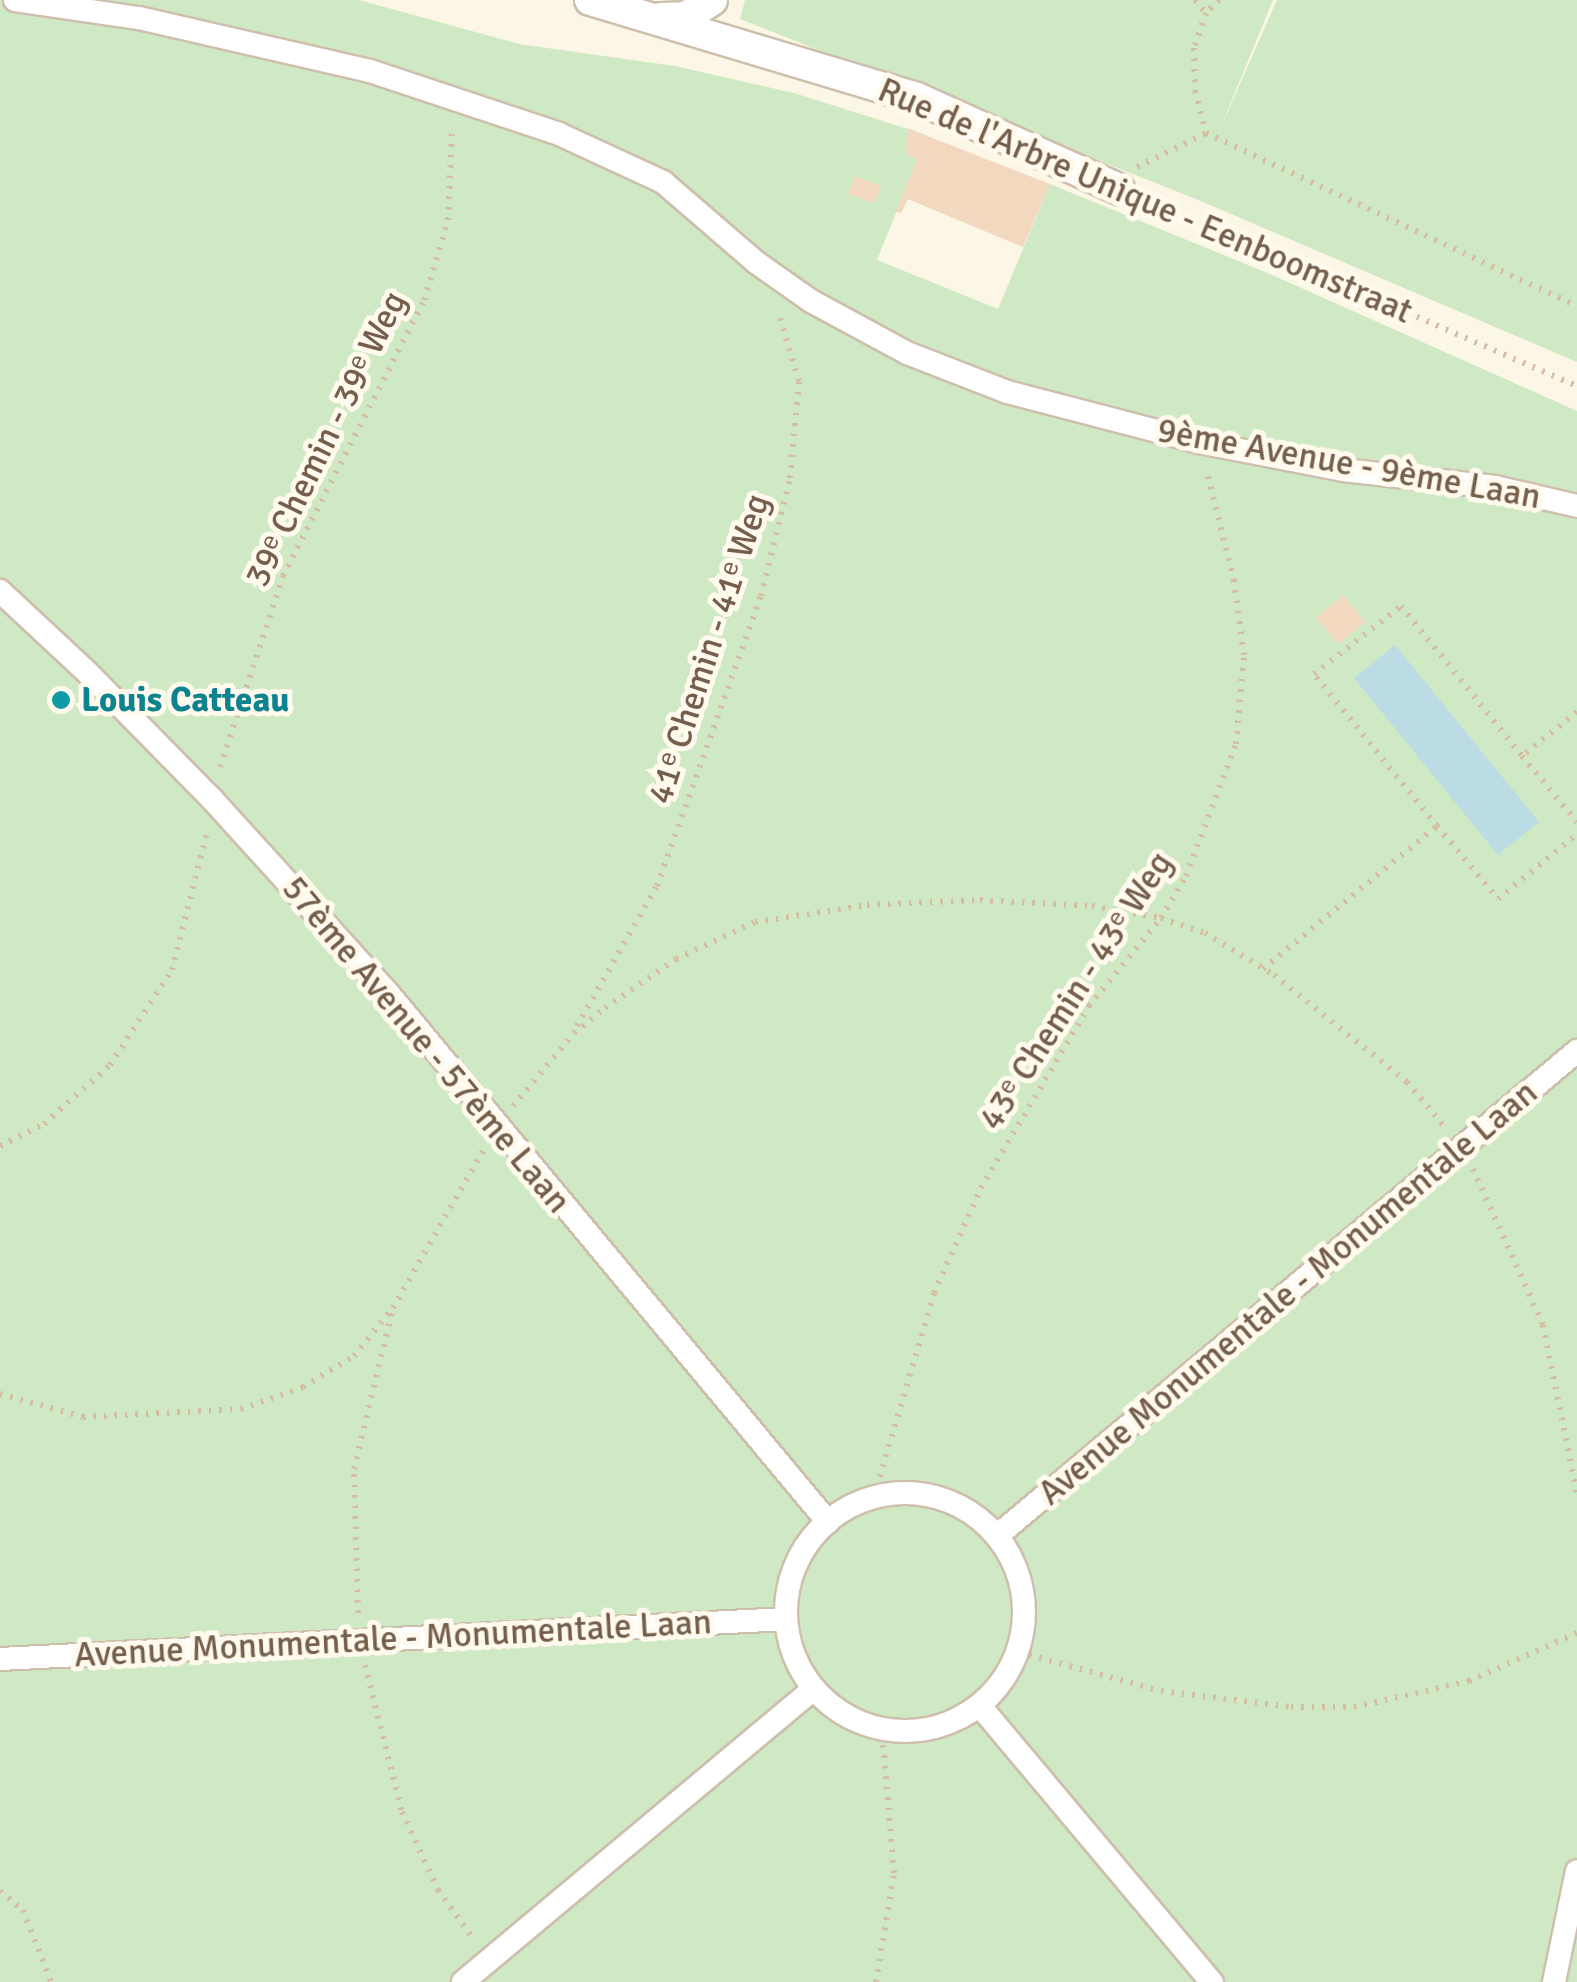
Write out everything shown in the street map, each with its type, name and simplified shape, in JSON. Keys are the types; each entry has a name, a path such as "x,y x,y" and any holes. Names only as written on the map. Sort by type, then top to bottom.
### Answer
{"street":[{"name":"9ème Avenue - 9ème Laan","path":"15,0 139,18 370,71 559,134 663,182 757,263 811,301 908,354 1007,392 1199,442 1343,470 1495,488 1577,506"},
{"name":"Rue de l'Arbre Unique - Eenboomstraat","path":"590,0 917,98 1120,188"},
{"name":"Rue de l'Arbre Unique - Eenboomstraat","path":"623,0 650,16 686,16 712,0"},
{"name":"57ème Avenue - 57ème Laan","path":"0,592 88,672 211,798 388,993 828,1522"},
{"name":"Avenue Monumentale - Monumentale Laan","path":"998,1535 1577,1051"},
{"path":"930,1494 967,1508 998,1535 1019,1571 1026,1612 1019,1652 1003,1682 980,1706 950,1723 917,1731 882,1730 844,1715 813,1689 790,1644 786,1618 788,1586 800,1556 843,1510 874,1497 930,1494"},
{"name":"Avenue Monumentale - Monumentale Laan","path":"0,1659 786,1618"},
{"path":"463,1982 813,1689"},
{"path":"980,1706 1212,1982"},
{"path":"1554,1982 1577,1871"}],"path":[{"path":"1195,0 1206,13"},
{"path":"1206,132 1192,70 1194,48 1206,13 1219,0"},
{"name":"39ᵉ Chemin - 39ᵉ Weg","path":"0,1146 44,1124 110,1065 172,970 204,860 211,798 283,576 424,300 448,220 452,96"},
{"path":"1120,188 1134,169 1206,132"},
{"path":"1206,132 1577,306"},
{"name":"Rue de l'Arbre Unique - Eenboomstraat","path":"1120,188 1577,386"},
{"name":"41ᵉ Chemin - 41ᵉ Weg","path":"574,1033 657,886 761,596 790,478 798,381 778,312"},
{"name":"43ᵉ Chemin - 43ᵉ Weg","path":"874,1497 934,1292 980,1188 1089,1006 1160,918 1186,876 1236,744 1244,698 1244,656 1234,581 1199,442"},
{"path":"1577,822 1401,606 1314,674 1498,898 1577,834"},
{"path":"1522,756 1577,712"},
{"path":"1264,968 1437,826"},
{"path":"0,1394 83,1417 241,1409 303,1387 354,1356 393,1308 497,1126 574,1033 676,959 755,922 867,905 980,900 1092,906 1160,918 1205,933 1264,968 1407,1082 1462,1147 1544,1325 1577,1494"},
{"path":"393,1308 354,1469 358,1640 402,1812 438,1890 490,1960"},
{"path":"1019,1652 1161,1692 1291,1707 1354,1707 1470,1681 1577,1633"},
{"path":"876,1982 894,1873 882,1730"},
{"path":"0,1891 23,1910 52,1982"}],"green space":[{"path":"0,0 359,0 519,44 675,66 794,93 927,135 877,260 998,309 1050,184 1270,274 1577,411 1577,1982 0,1982"},
{"path":"745,0 1273,0 1219,131 1277,0 1577,0 1577,362 1191,197 740,19"}],"water":[{"path":"1395,645 1539,822 1498,855 1354,678"}],"building":[{"path":"907,128 1050,184 1023,247 908,199 901,213 896,212 917,159 906,154"},
{"path":"855,176 881,186 874,203 848,194"},
{"path":"1343,595 1365,622 1338,644 1316,618"}],"place":[{"name":"Louis Catteau","path":"61,700"}]}
